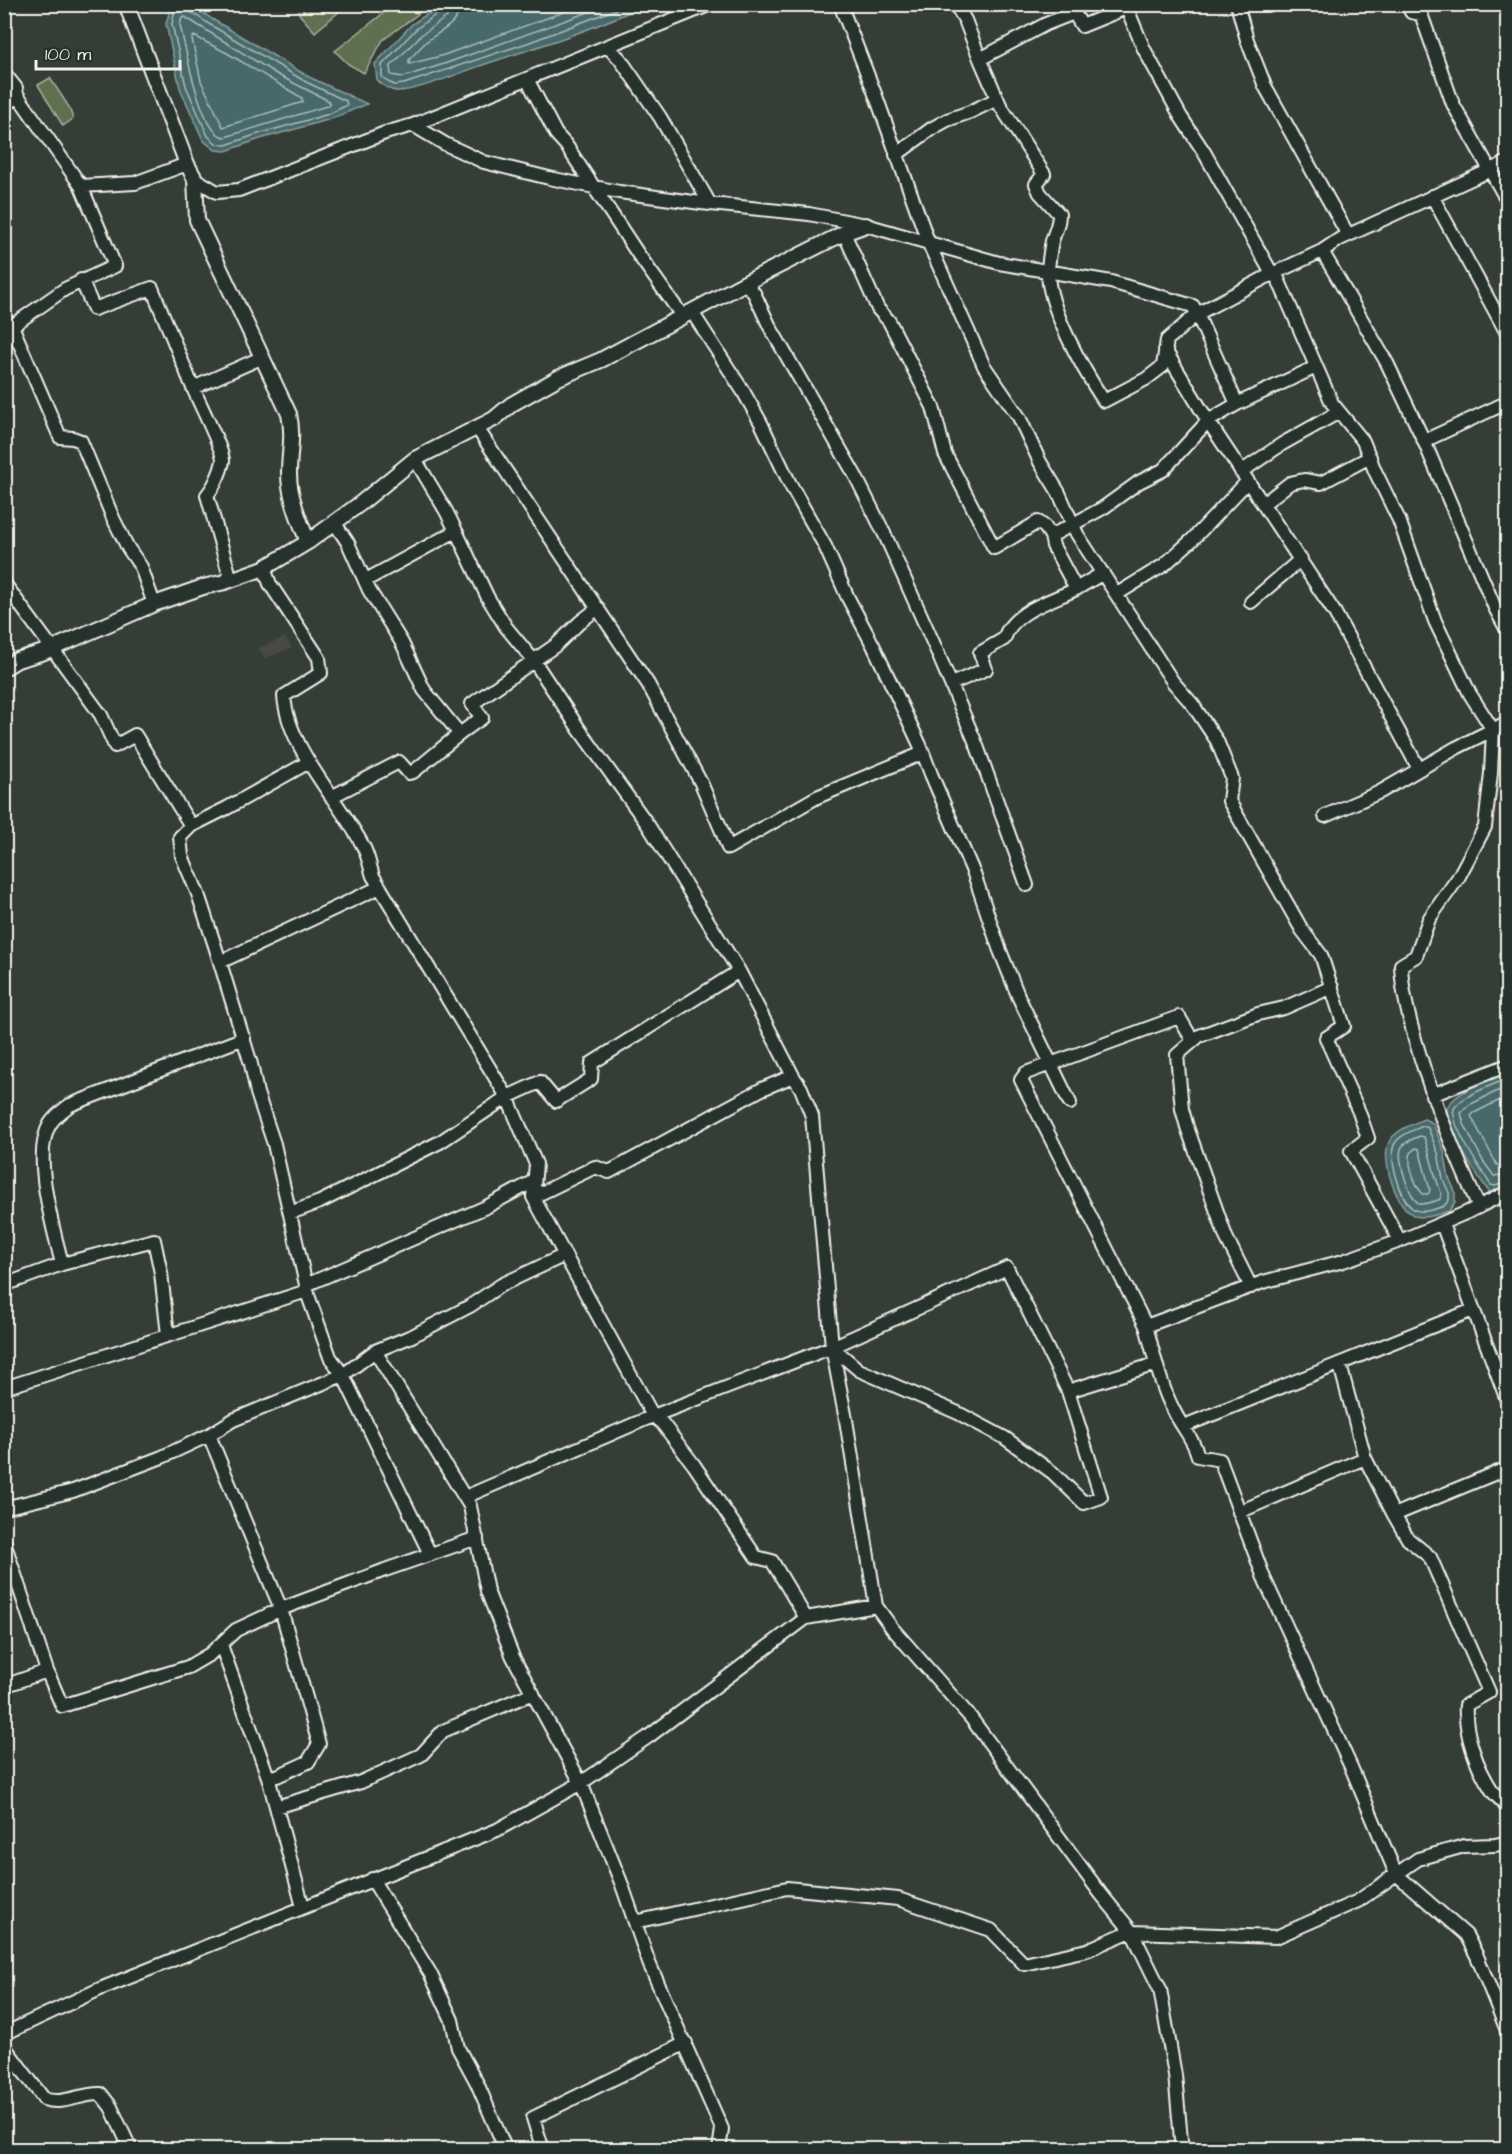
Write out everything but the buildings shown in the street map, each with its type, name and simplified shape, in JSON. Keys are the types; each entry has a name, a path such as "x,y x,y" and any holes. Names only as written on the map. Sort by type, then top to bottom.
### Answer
{"street":[{"path":"126,4 187,164 195,179 196,220 289,414 292,431 289,458 291,490 308,542"},
{"path":"195,179 217,192 239,190 385,133 413,125 711,4"},
{"path":"840,4 929,244 984,366 1019,417 1077,534 1173,682 1193,705 1217,741 1232,778 1229,801 1302,930 1321,956 1344,1026 1326,1038 1368,1138 1351,1151 1400,1241"},
{"path":"955,4 965,20 997,99 1044,174 1036,184 1040,193 1059,214 1059,224 1053,238 1048,272 1053,298 1076,354 1104,401 1146,379 1163,366 1167,340 1197,314 1272,274 1322,251 1348,235 1508,162"},
{"path":"1237,4 1247,40 1265,86 1348,235"},
{"path":"1408,4 1411,12 1421,14 1453,104 1508,202"},
{"path":"980,59 1072,9 1082,26 1128,6 1144,49 1181,117 1272,274 1278,279 1332,403 1363,441 1399,520 1435,621 1470,694 1493,730 1485,827 1458,878 1429,919 1416,956 1401,965 1411,1027 1432,1095 1479,1207"},
{"path":"607,46 620,58 660,117 710,204"},
{"path":"4,73 81,186 115,266 65,289 8,329 60,437 81,441 113,518 128,548 141,567 154,604"},
{"path":"527,79 556,135 567,146 592,187 743,391 761,423 790,484 825,546 923,753 974,874 1019,998 1070,1103"},
{"path":"4,108 11,103 16,93"},
{"path":"896,155 939,124 997,99"},
{"path":"413,125 445,144 484,162 619,192 809,214 866,225 999,263 1111,282 1193,306 1237,404"},
{"path":"81,186 135,183 187,164"},
{"path":"1432,196 1508,335"},
{"path":"4,668 17,660 137,613 154,604 264,568 308,542 415,459 494,419 512,404 558,378 601,360 659,327 844,232 866,225"},
{"path":"844,232 878,309 889,321 933,407 945,454 994,548 1038,522 1051,536 1053,546 1076,589"},
{"path":"1322,251 1387,363 1504,616 1508,632"},
{"path":"81,280 94,309 152,288 223,459 218,477 207,495 231,580"},
{"path":"745,283 754,293 770,327 866,496 900,567 977,747 1027,885"},
{"path":"1165,350 1208,421 1335,613 1419,769"},
{"path":"193,387 263,357"},
{"path":"1051,536 1103,508 1139,482 1163,470 1208,421 1237,404 1316,367"},
{"path":"1424,441 1508,402"},
{"path":"1117,594 1164,565 1192,540 1244,476 1282,444 1339,412"},
{"path":"477,428 648,684 700,783 722,829 728,848 817,797 923,753"},
{"path":"1263,504 1290,483 1304,480 1322,483 1370,457"},
{"path":"415,459 446,511 488,598 506,627 534,661 579,729 648,825 739,971 801,1088 812,1116 832,1347 876,1606 892,1628 971,1718 1101,1894 1132,1931 1160,1989 1175,2075 1182,2150"},
{"path":"334,522 348,543 369,590 402,643 424,690 459,733"},
{"path":"366,580 456,531"},
{"path":"1251,602 1301,559"},
{"path":"264,568 270,584 319,658 321,673 284,696 285,712 309,762 364,847 373,876 507,1097 536,1164 533,1197 653,1416 662,1423 694,1465 756,1557 772,1561 806,1618"},
{"path":"951,684 986,669 980,653 1004,639 1019,617 1103,573"},
{"path":"4,583 102,715 115,746 135,735 191,826"},
{"path":"331,797 399,762 409,773 413,772 459,733 482,718 472,704 563,639 598,608"},
{"path":"1325,816 1380,792 1508,722"},
{"path":"309,762 191,826 180,837 182,856 198,894 244,1038 257,1093 274,1144 307,1288 330,1357 343,1375 430,1554"},
{"path":"220,962 380,887"},
{"path":"290,1213 320,1202 440,1142 507,1097 540,1082 556,1101 591,1079 592,1063 739,971"},
{"path":"1251,1287 1226,1237 1186,1127 1177,1055 1199,1036 1258,1014 1284,1008 1332,987"},
{"path":"1193,1041 1179,1017 1026,1073 1021,1080 1146,1326 1156,1364 1173,1411 1194,1442 1198,1456 1220,1460 1264,1578 1351,1767 1396,1874 1466,1935 1477,1956 1508,2033"},
{"path":"62,1264 48,1205 45,1180 44,1139 50,1124 70,1105 244,1038"},
{"path":"1432,1095 1508,1065"},
{"path":"533,1197 595,1167 609,1172 755,1093 793,1076"},
{"path":"4,1388 307,1288 486,1207 534,1181"},
{"path":"1146,1326 1251,1287 1343,1261 1400,1241 1442,1224 1508,1192"},
{"path":"1442,1224 1508,1403"},
{"path":"4,1285 62,1264 154,1240 161,1273 168,1335"},
{"path":"4,1508 73,1491 162,1457 209,1435 232,1420 343,1375 375,1351 412,1336 470,1306 501,1285 565,1255"},
{"path":"465,1497 653,1416 832,1347 1007,1268 1068,1390 1101,1497 1084,1503 1053,1473 1005,1438 958,1413 859,1370 832,1347"},
{"path":"1184,1426 1473,1310"},
{"path":"375,1351 470,1506 487,1591 513,1657 581,1783 622,1885 649,1963 722,2129 719,2150"},
{"path":"1068,1390 1156,1364"},
{"path":"1340,1365 1365,1458 1408,1539 1430,1557 1489,1692 1467,1706 1465,1723 1477,1761 1494,1795 1502,1799 1508,1810"},
{"path":"209,1435 281,1609 320,1744 308,1762 277,1776 268,1777"},
{"path":"1239,1512 1365,1458"},
{"path":"1394,1515 1508,1468"},
{"path":"4,1542 46,1671 62,1706 189,1667 210,1654 236,1630 281,1609 477,1538"},
{"path":"4,2034 100,1989 497,1830 581,1783 648,1737 806,1618 876,1606"},
{"path":"220,1645 268,1777 303,1907"},
{"path":"4,1686 46,1671"},
{"path":"276,1807 361,1782 421,1755 443,1731 532,1693"},
{"path":"635,1922 787,1888 898,1899 991,1930 1024,1964 1087,1950 1132,1931 1276,1937 1358,1901 1418,1859 1464,1846 1495,1845 1508,1842"},
{"path":"372,1879 430,1973 452,2020 458,2048 477,2083 506,2150"},
{"path":"543,2150 533,2118 686,2043"},
{"path":"4,2046 44,2099 52,2102 101,2094 111,2107 131,2150"}],"shaded area":[{"path":"285,637 292,648 265,658 258,648"}],"green space":[{"path":"310,4 347,5 315,32 299,14"},
{"path":"394,5 430,5 383,40 364,73 348,64 335,51"},
{"path":"50,78 69,107 73,119 63,126 38,85"}],"water":[{"path":"174,4 192,5 309,77 367,104 331,119 226,151 215,150 203,140 180,88 166,24 171,6"},
{"path":"441,5 644,5 580,32 444,79 404,91 390,90 377,80 375,64 412,24"},
{"path":"1507,1071 1507,1186 1496,1192 1489,1192 1455,1137 1447,1114 1448,1106 1466,1090"},
{"path":"1424,1119 1433,1123 1444,1151 1449,1178 1455,1191 1455,1202 1449,1211 1424,1217 1416,1216 1402,1205 1389,1172 1387,1150 1395,1134"}]}
